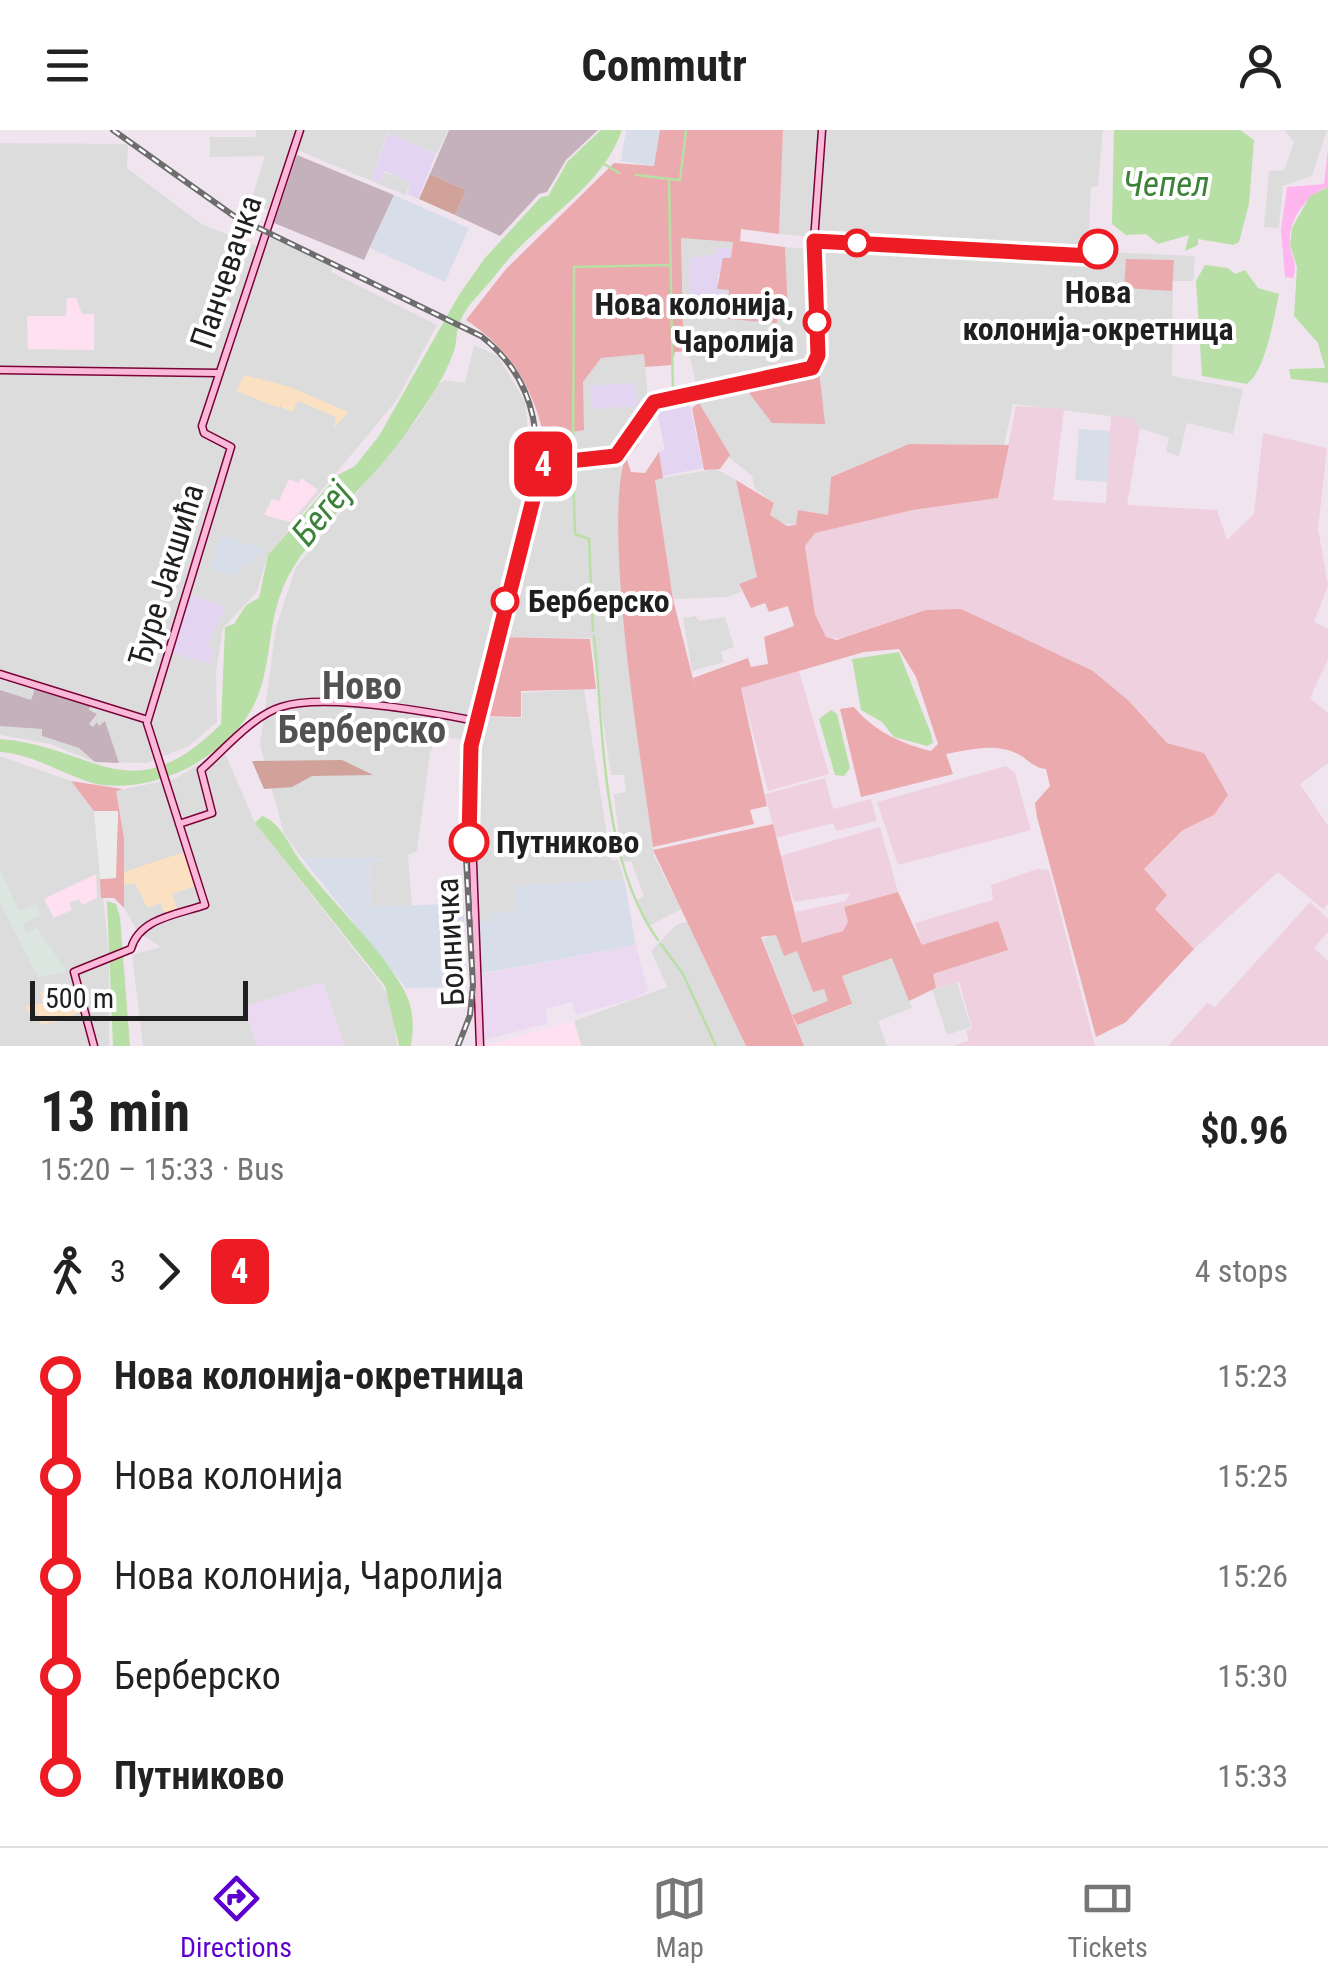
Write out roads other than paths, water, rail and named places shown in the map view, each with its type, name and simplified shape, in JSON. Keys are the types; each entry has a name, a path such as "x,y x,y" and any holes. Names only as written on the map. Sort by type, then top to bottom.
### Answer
{"street":[{"name":"Панчевачка","path":"230,444 203,432 218,373 300,130"},
{"name":"Болничка","path":"480,1046 468,809 476,719 538,472 542,464 616,456 645,410 656,402 814,366 818,355 814,241 822,130"},
{"path":"0,370 218,373"},
{"name":"Ђуре Јакшића","path":"148,720 230,444"},
{"path":"0,674 148,720 156,757 205,904 144,927 124,952 73,973 94,1046"},
{"path":"179,824 212,813 200,772 282,706 307,703 378,707 476,719"}],"water":[{"name":"Бегеј","path":"601,130 622,130 599,171 513,254 471,303 459,325 450,362 425,406 392,452 300,557 284,585 275,613 260,691 248,715 227,740 183,770 156,780 113,786 0,752 0,739 136,771 161,766 189,751 221,724 225,627 234,624 246,605 259,598 268,555 338,475 355,466 379,436 459,295 485,258 541,197 548,196 568,161"},
{"name":"Чепел","path":"1114,130 1240,130 1254,140 1249,204 1239,242 1233,245 1198,239 1198,245 1185,251 1189,235 1158,244 1146,234 1126,235 1112,224"},
{"path":"1328,187 1328,383 1291,379 1289,369 1325,368 1318,343 1294,316 1297,267 1290,245 1292,228 1310,196"},
{"path":"1205,265 1228,268 1235,274 1245,270 1258,288 1279,294 1264,355 1247,384 1202,376 1196,281"},
{"path":"899,652 931,734 933,743 927,746 894,737 882,722 861,710 852,659"},
{"path":"831,710 837,714 850,768 844,776 835,775 819,719"},
{"path":"262,816 280,830 302,863 394,974 410,1005 411,1046 399,1046 385,986 255,823"},
{"path":"107,901 116,904 120,917 130,1046 113,1046"}],"waterway":[{"path":"670,179 680,180 686,130"},
{"path":"604,164 619,173"},
{"path":"636,175 669,179 673,393"},
{"path":"573,456 574,267 670,265"},
{"path":"573,464 575,534 589,539 593,631"},
{"path":"594,636 615,834 639,908 658,940"},
{"path":"661,944 683,974 716,1046"}],"railway":[{"path":"113,130 234,216 481,336 507,362 525,392 534,425 535,462 468,737 464,822 473,985 470,1015 458,1046"}],"place":[{"name":"Нова колонија-окретница","path":"1098,249"},
{"name":"Нова колонија, Чаролија","path":"817,322"},
{"name":"Берберско","path":"505,601"},
{"name":"Путниково","path":"469,842"}],"district":[{"name":"Ново Берберско","path":"362,708"}]}
